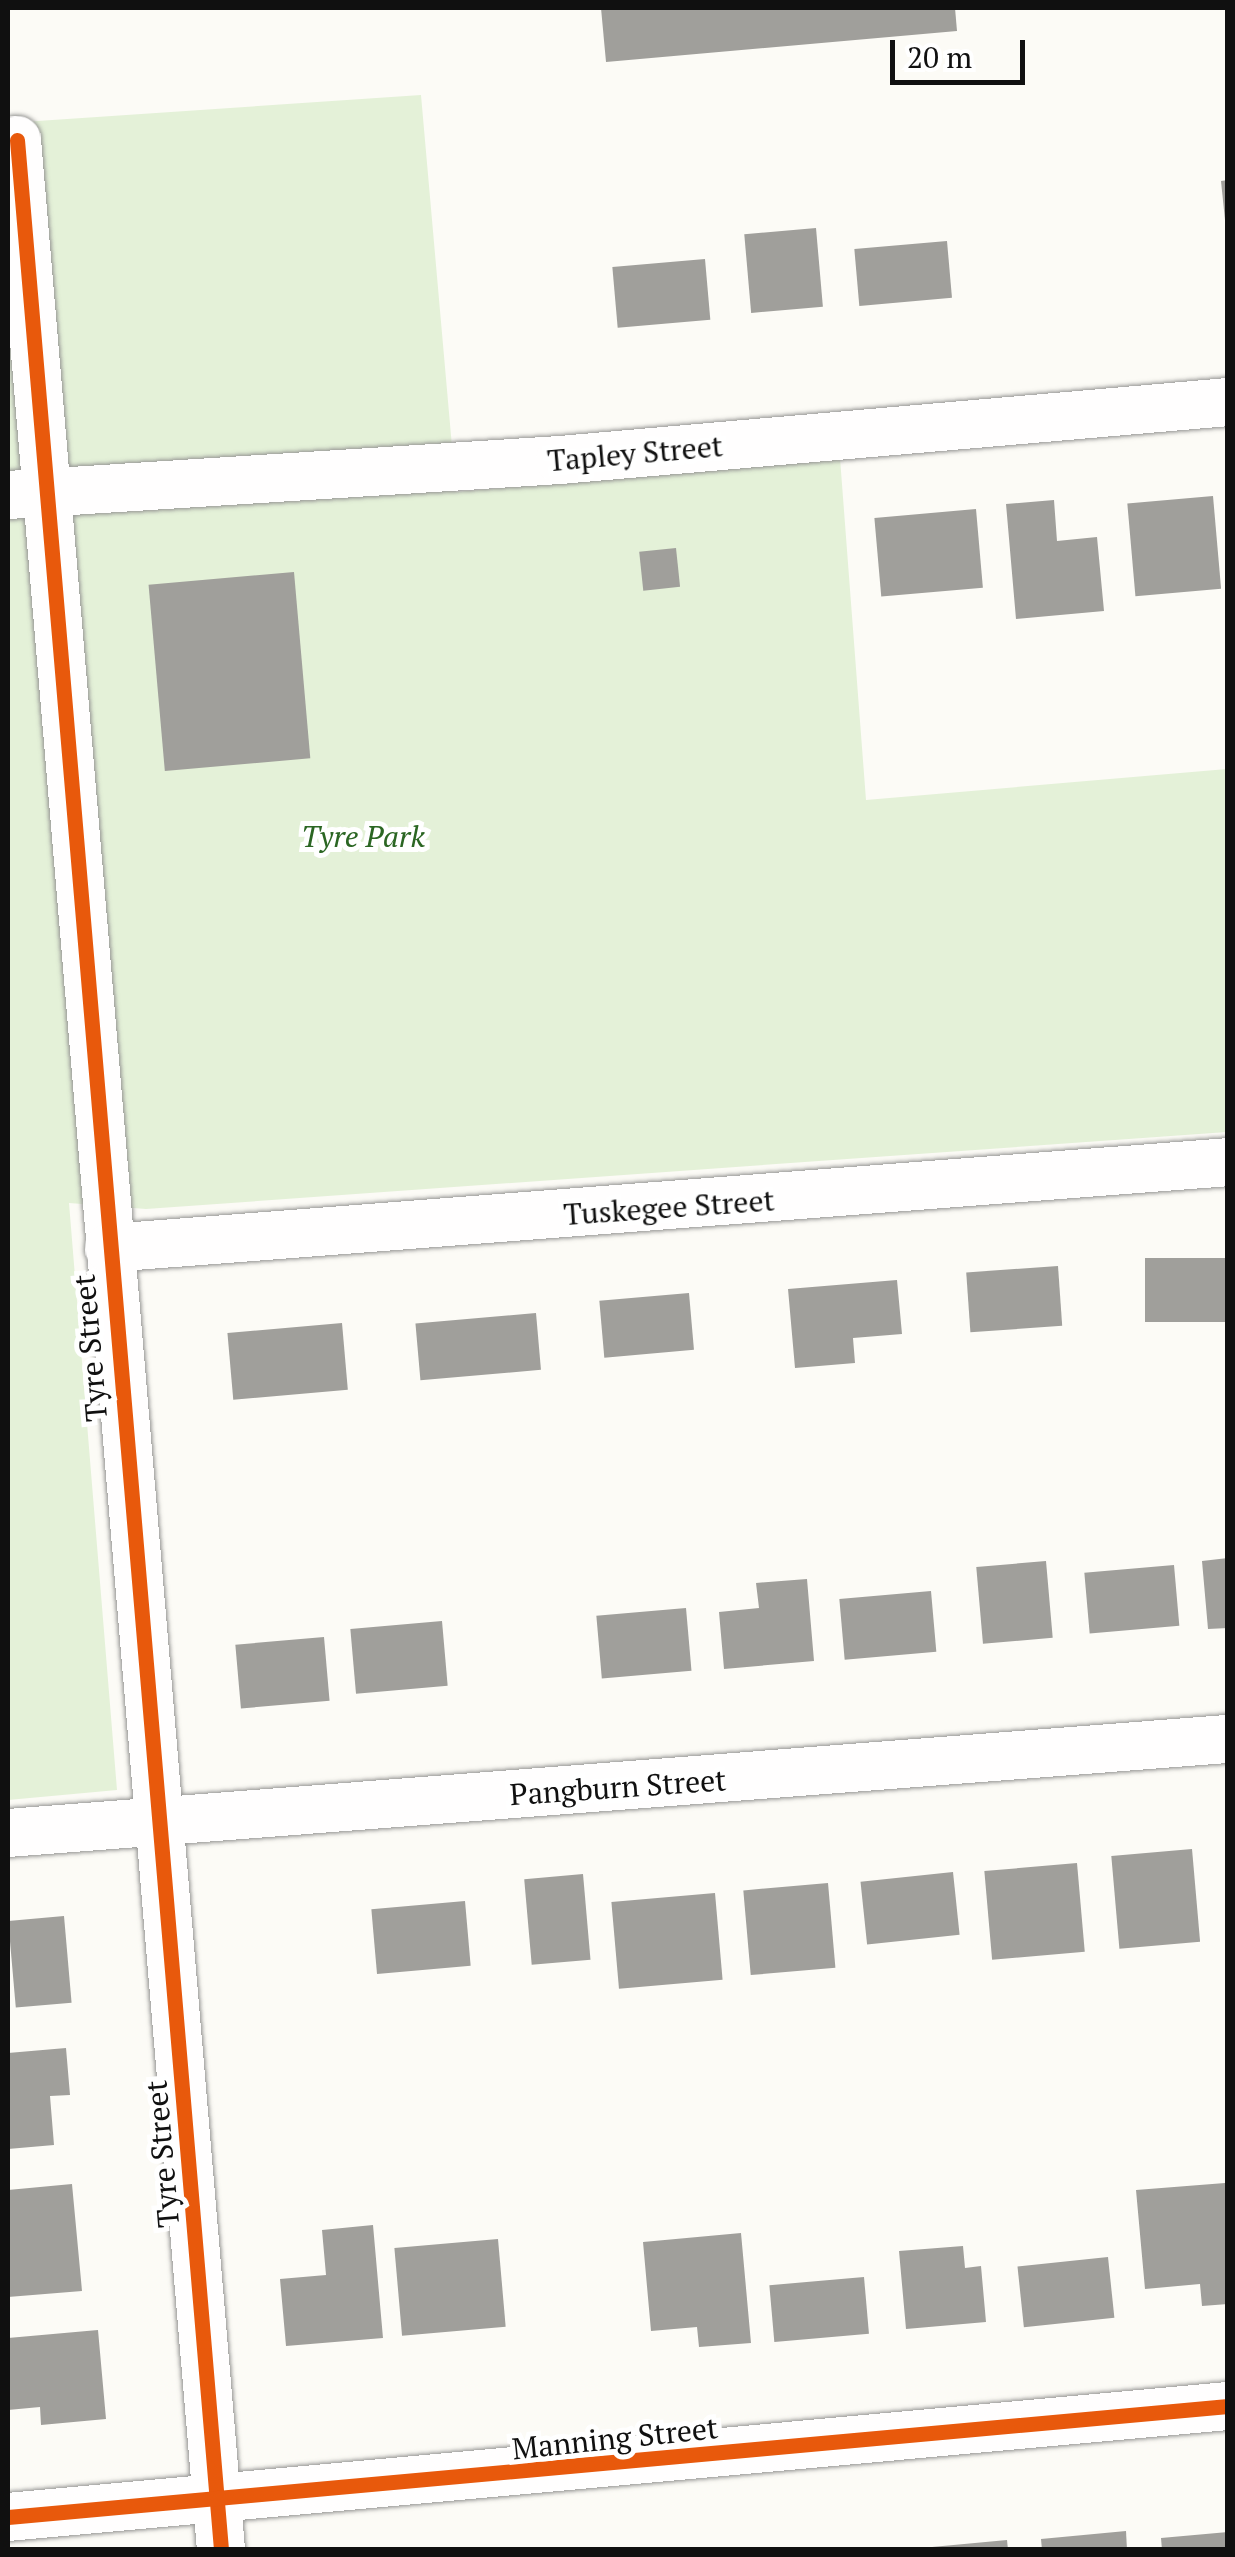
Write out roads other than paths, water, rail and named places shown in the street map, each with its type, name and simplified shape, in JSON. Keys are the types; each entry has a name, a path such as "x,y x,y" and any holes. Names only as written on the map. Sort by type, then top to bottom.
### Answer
{"street":[{"name":"Tyre Street","path":"17,140 25,494 109,1248 164,1822 219,2527"},
{"name":"Tapley Street","path":"25,494 560,460 1228,402"},
{"name":"Tuskegee Street","path":"109,1248 1228,1162"},
{"name":"Pangburn Street","path":"8,1834 1228,1739"},
{"name":"Manning Street","path":"8,2518 219,2527 1228,2406"}],"park label":[{"name":"Tyre Park","path":"363,836"}]}
